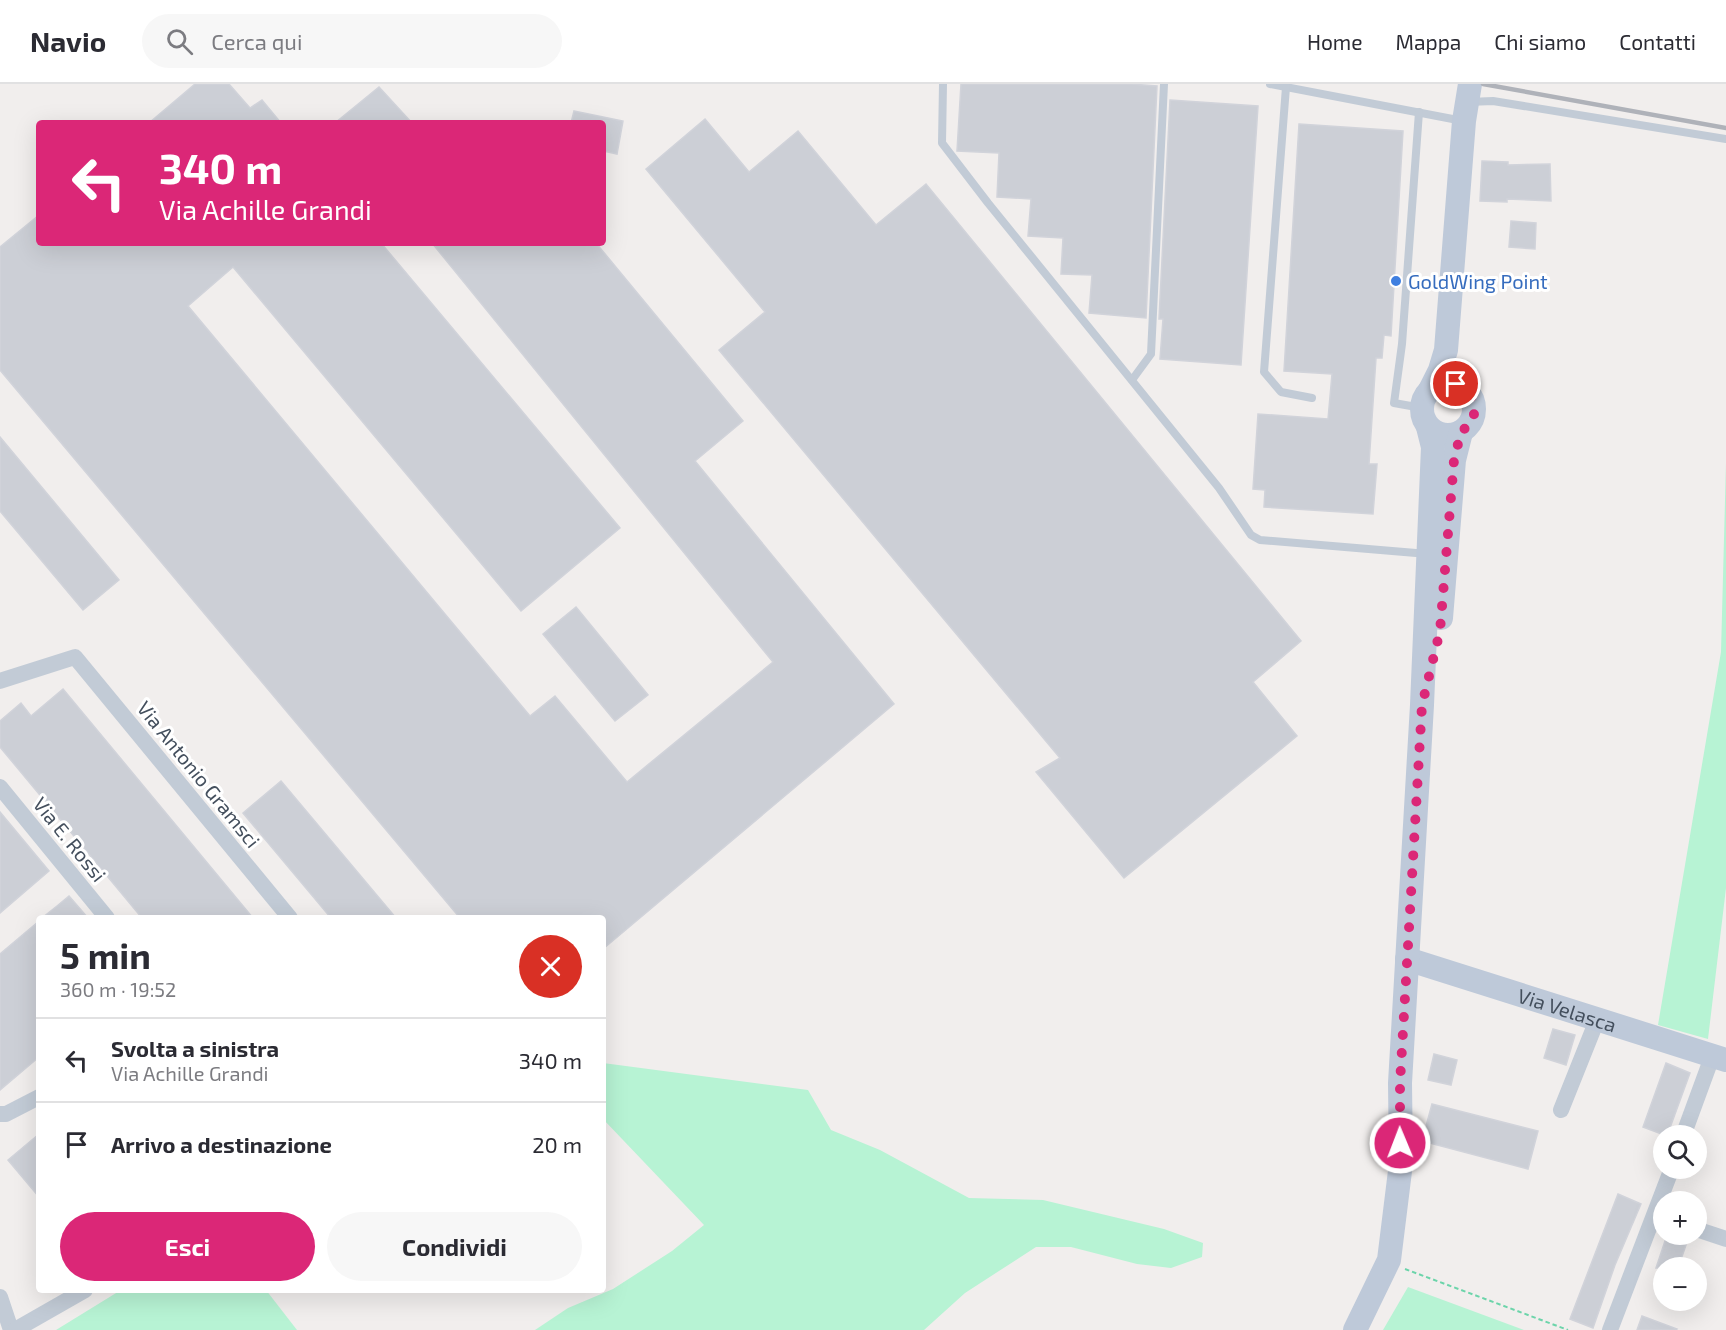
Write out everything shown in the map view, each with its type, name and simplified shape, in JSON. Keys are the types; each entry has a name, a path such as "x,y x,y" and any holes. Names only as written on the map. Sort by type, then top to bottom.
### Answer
{"street":[{"path":"1354,1330 1389,1260 1401,1163 1400,1083 1422,705 1433,447 1426,408 1446,350 1467,102"},
{"path":"1426,408 1434,432 1443,435 1449,436 1461,432 1471,423 1475,408 1473,399 1462,387 1446,350"},
{"path":"1426,408 1443,383 1462,387"},
{"path":"1422,705 1440,631 1454,460 1461,432"},
{"name":"Via Antonio Gramsci","path":"0,681 75,657 288,915"},
{"name":"Via E. Rossi","path":"0,787 105,915"},
{"name":"Via Velasca","path":"1407,959 1719,1058"},
{"path":"1561,1110 1597,1020"},
{"path":"1688,1125 1719,1058"},
{"path":"0,1114 6,1114 36,1099"},
{"path":"1610,1330 1653,1230"},
{"path":"1707,1233 1726,1239"},
{"path":"0,1297 13,1330 81,1293"}],"lane":[{"path":"943,84 942,143 1219,488 1251,535 1260,540 1428,554"},
{"path":"1132,380 1151,354 1164,84"},
{"path":"1270,84 1419,112 1467,102 1493,101 1726,140"},
{"path":"1286,87 1264,372 1281,393 1312,398"},
{"path":"1419,112 1402,344 1394,403 1426,408"}],"path":[{"path":"1396,1265 1568,1330"}],"green space":[{"path":"1726,463 1726,888 1708,1039 1658,1025 1721,652"},
{"path":"606,1063 808,1090 831,1130 880,1150 969,1198 1043,1200 1164,1229 1203,1243 1202,1257 1171,1268 1137,1264 1071,1247 1036,1247 965,1293 924,1330 535,1330 568,1308 613,1289 672,1251 704,1225 606,1122"},
{"path":"1408,1287 1524,1330 1383,1330"},
{"path":"116,1293 268,1293 297,1330 56,1330"}],"building":[{"path":"195,84 229,84 250,108 262,100 279,120 153,120"},
{"path":"961,84 1157,86 1146,318 1089,313 1092,275 1061,274 1063,238 1028,236 1031,199 997,197 999,153 957,151"},
{"path":"379,87 409,120 339,120"},
{"path":"1170,100 1258,106 1241,365 1160,359 1163,319 1159,319"},
{"path":"574,111 623,121 617,154 606,152 606,120 572,120"},
{"path":"705,119 749,172 798,131 876,225 926,184 1301,641 1253,682 1297,736 1124,878 1036,772 1060,758 719,350 765,312 646,169"},
{"path":"1299,124 1403,131 1391,336 1384,335 1382,358 1376,358 1369,464 1377,464 1373,514 1264,507 1265,490 1253,489 1258,414 1328,419 1332,374 1284,371"},
{"path":"1482,161 1508,162 1508,165 1550,164 1551,201 1507,199 1507,202 1480,201"},
{"path":"36,217 36,246 384,246 620,528 521,611 233,267 188,306 530,716 555,696 627,782 773,662 434,246 598,246 743,421 695,461 894,704 606,946 606,915 457,915 0,370 0,247"},
{"path":"1511,221 1536,223 1535,249 1509,247"},
{"path":"0,437 119,580 83,610 0,511"},
{"path":"576,607 648,695 615,721 543,634"},
{"path":"63,689 251,915 140,915 0,747 0,721 21,703 31,716"},
{"path":"281,781 393,915 328,915 243,813"},
{"path":"0,812 49,871 0,913"},
{"path":"69,896 85,915 46,915"},
{"path":"36,924 36,1060 0,1090 0,954"},
{"path":"1553,1029 1575,1035 1566,1065 1544,1058"},
{"path":"1434,1054 1457,1060 1451,1085 1428,1080"},
{"path":"1666,1063 1690,1073 1671,1125 1653,1125 1653,1131 1643,1127"},
{"path":"1432,1104 1538,1131 1528,1169 1422,1141"},
{"path":"36,1137 36,1193 8,1160"},
{"path":"1618,1194 1641,1204 1615,1265 1593,1328 1570,1319"},
{"path":"1664,1245 1686,1245 1682,1257 1660,1257"},
{"path":"1642,1316 1677,1329 1637,1330"}],"railway":[{"path":"1483,84 1726,128"}],"place":[{"name":"GoldWing Point","path":"1396,281"}],"route":[{"path":"1400,1143 1400,1083 1422,705 1440,631 1454,460 1461,432 1471,423 1475,408 1469,393 1456,384"}]}
